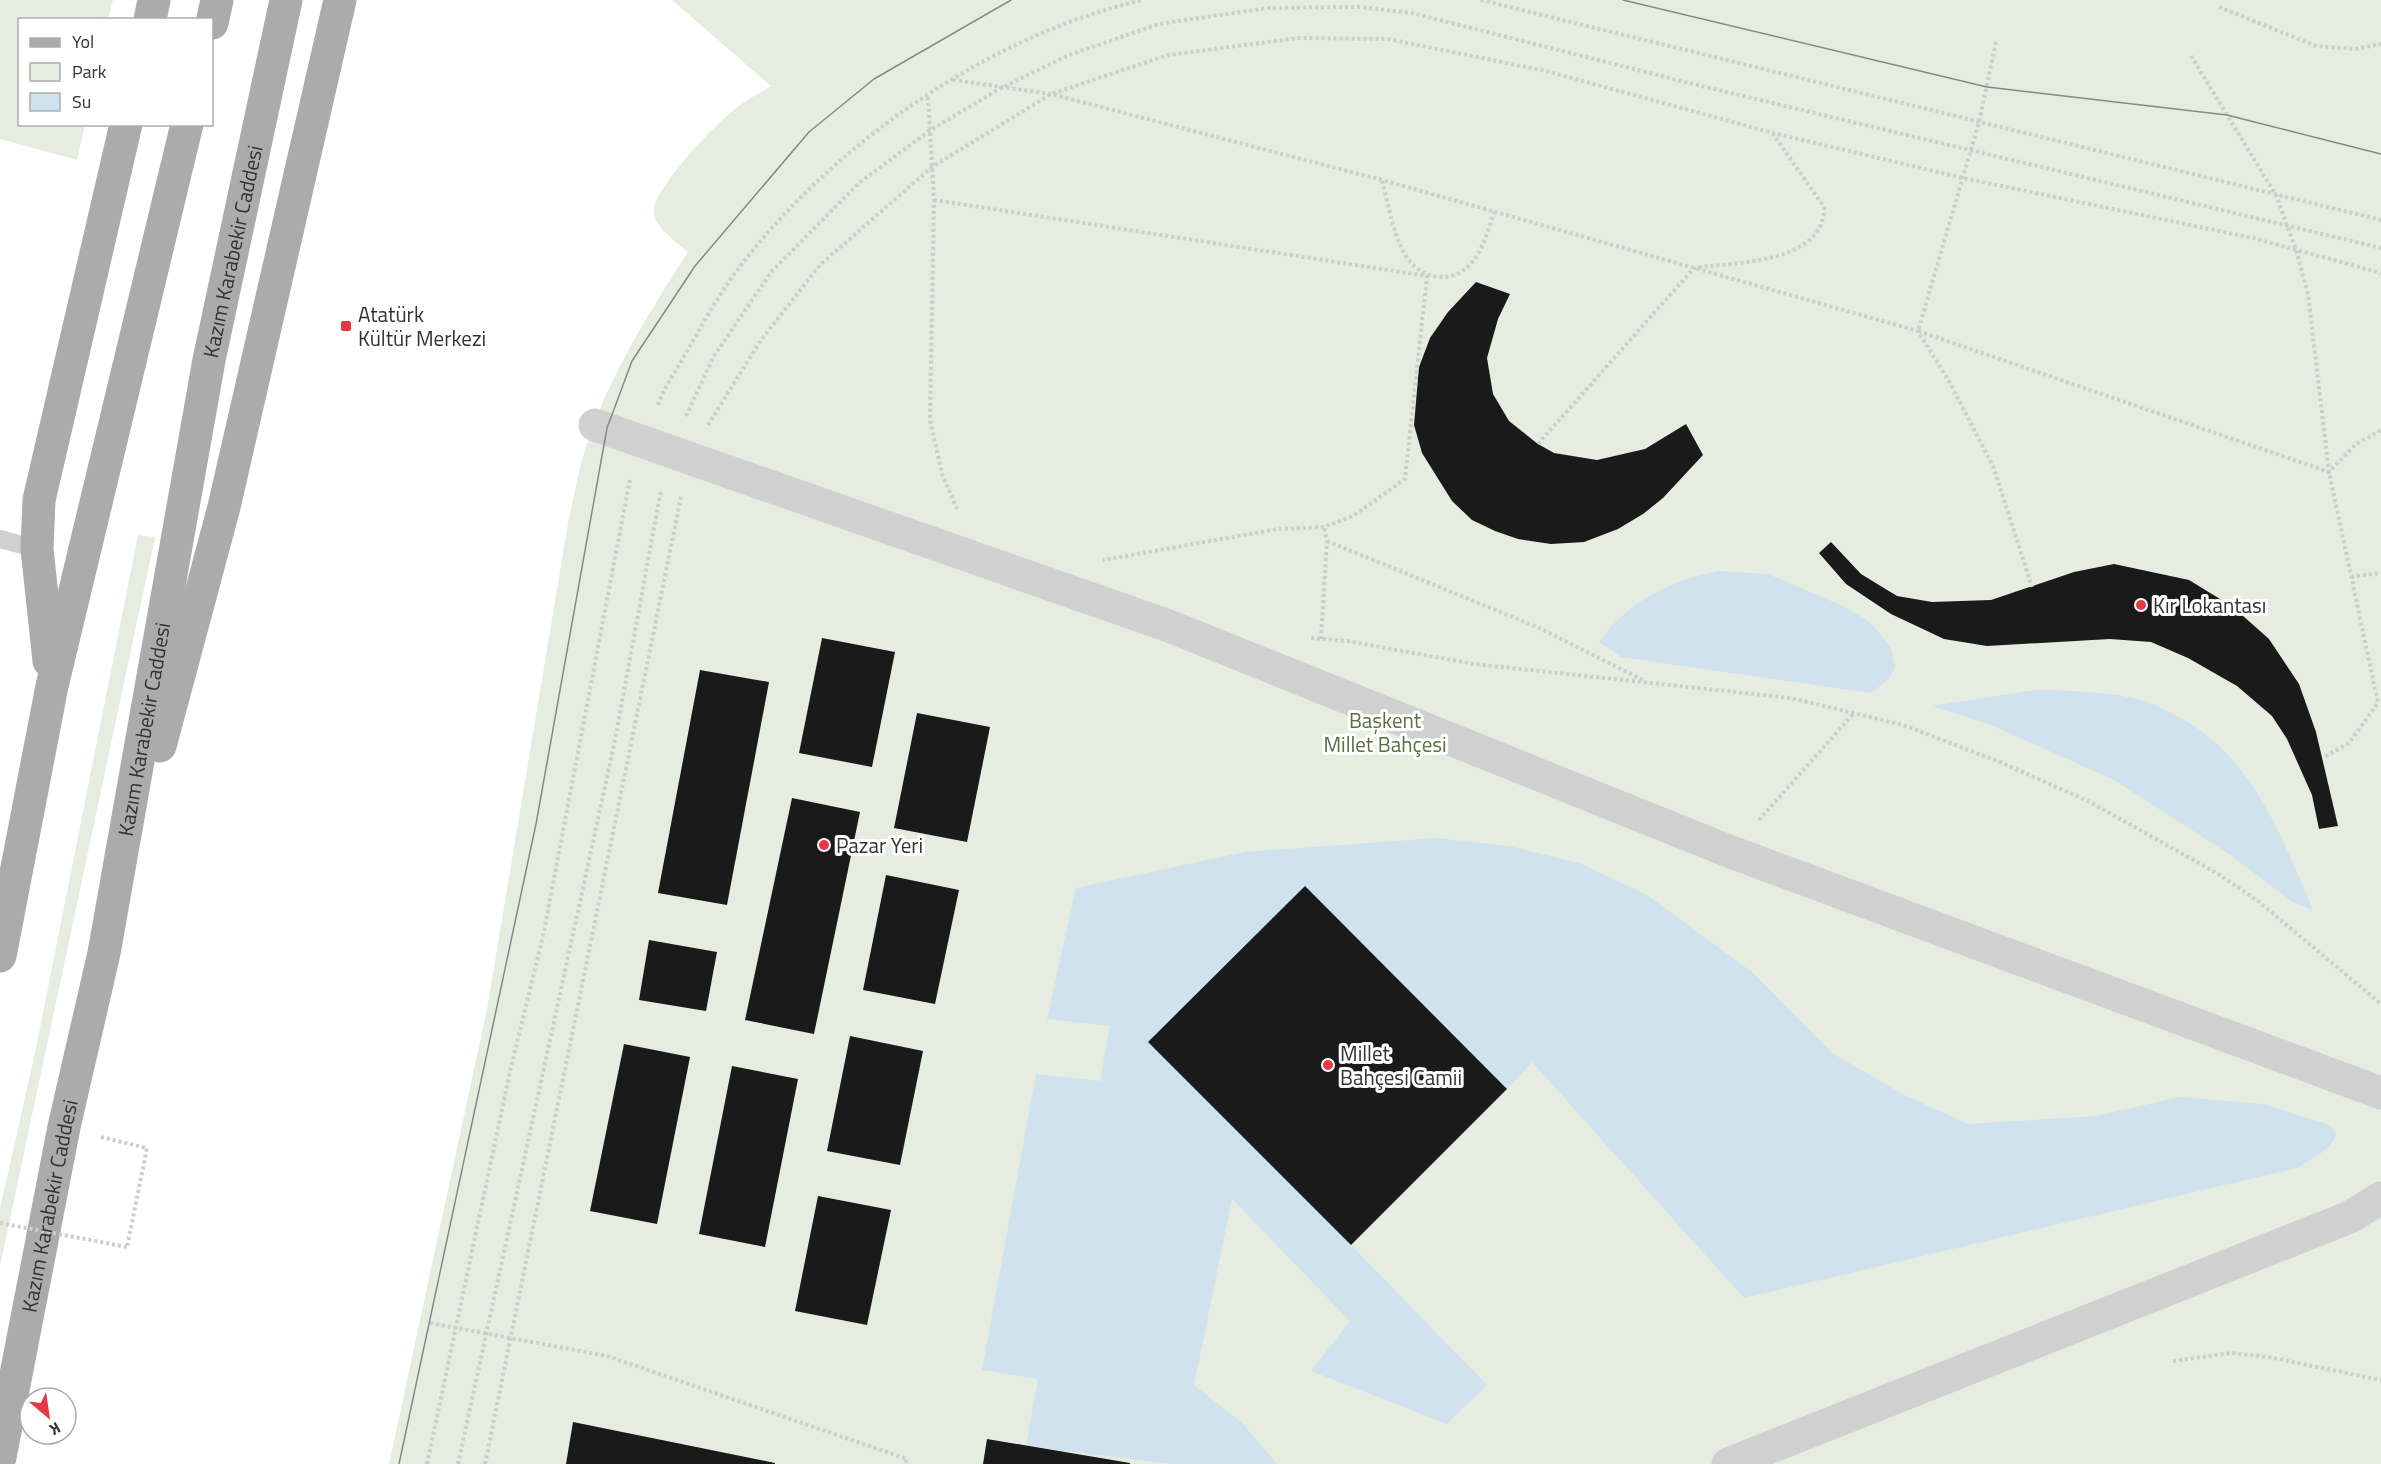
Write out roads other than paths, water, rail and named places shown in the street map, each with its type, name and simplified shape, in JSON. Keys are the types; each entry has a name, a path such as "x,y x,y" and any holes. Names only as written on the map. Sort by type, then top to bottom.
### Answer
{"main road":[{"path":"150,18 154,0"},
{"path":"213,18 217,0"},
{"name":"Kazım Karabekir Caddesi","path":"0,1457 64,1127 104,953 209,360 286,0"},
{"path":"104,953 225,507 340,0"},
{"path":"52,686 37,549 39,500 126,126"},
{"path":"0,956 52,686 187,126"}],"street":[{"path":"595,425 983,558 1169,626 1731,852 2381,1093"},
{"path":"1728,1464 2350,1217 2381,1198"}],"lane":[{"path":"0,539 37,549"}],"water":[{"path":"1718,571 1768,574 1845,607 1868,621 1891,648 1895,667 1889,679 1871,693 1621,657 1599,642 1623,615 1651,595 1683,581"},
{"path":"2036,690 2104,693 2145,701 2200,730 2223,750 2260,798 2289,853 2313,910 2293,902 2229,854 2114,780 1991,725 1932,706"},
{"path":"1436,838 1509,846 1579,863 1647,895 1752,972 1832,1053 1904,1095 1968,1124 2096,1116 2180,1097 2263,1104 2330,1125 2336,1135 2325,1150 2297,1168 1744,1298 1532,1062 1507,1089 1304,887 1351,1245 1487,1385 1447,1424 1311,1371 1350,1321 1232,1199 1194,1385 1242,1423 1277,1464 1171,1464 1026,1446 1038,1379 982,1370 1036,1074 1100,1081 1110,1026 1047,1019 1076,888 1245,852"}],"tram line":[{"path":"399,1464 536,824 607,428 632,361 695,266 809,132 874,79 1011,0"},
{"path":"1623,0 1987,87 2227,115 2381,154"}],"place":[{"name":"Atatürk Kültür Merkezi","path":"346,326"},
{"name":"Kır Lokantası","path":"2141,605"},
{"name":"Pazar Yeri","path":"824,845"},
{"name":"Millet Bahçesi Camii","path":"1328,1065"}],"park label":[{"name":"Başkent Millet Bahçesi","path":"1385,732"}]}
